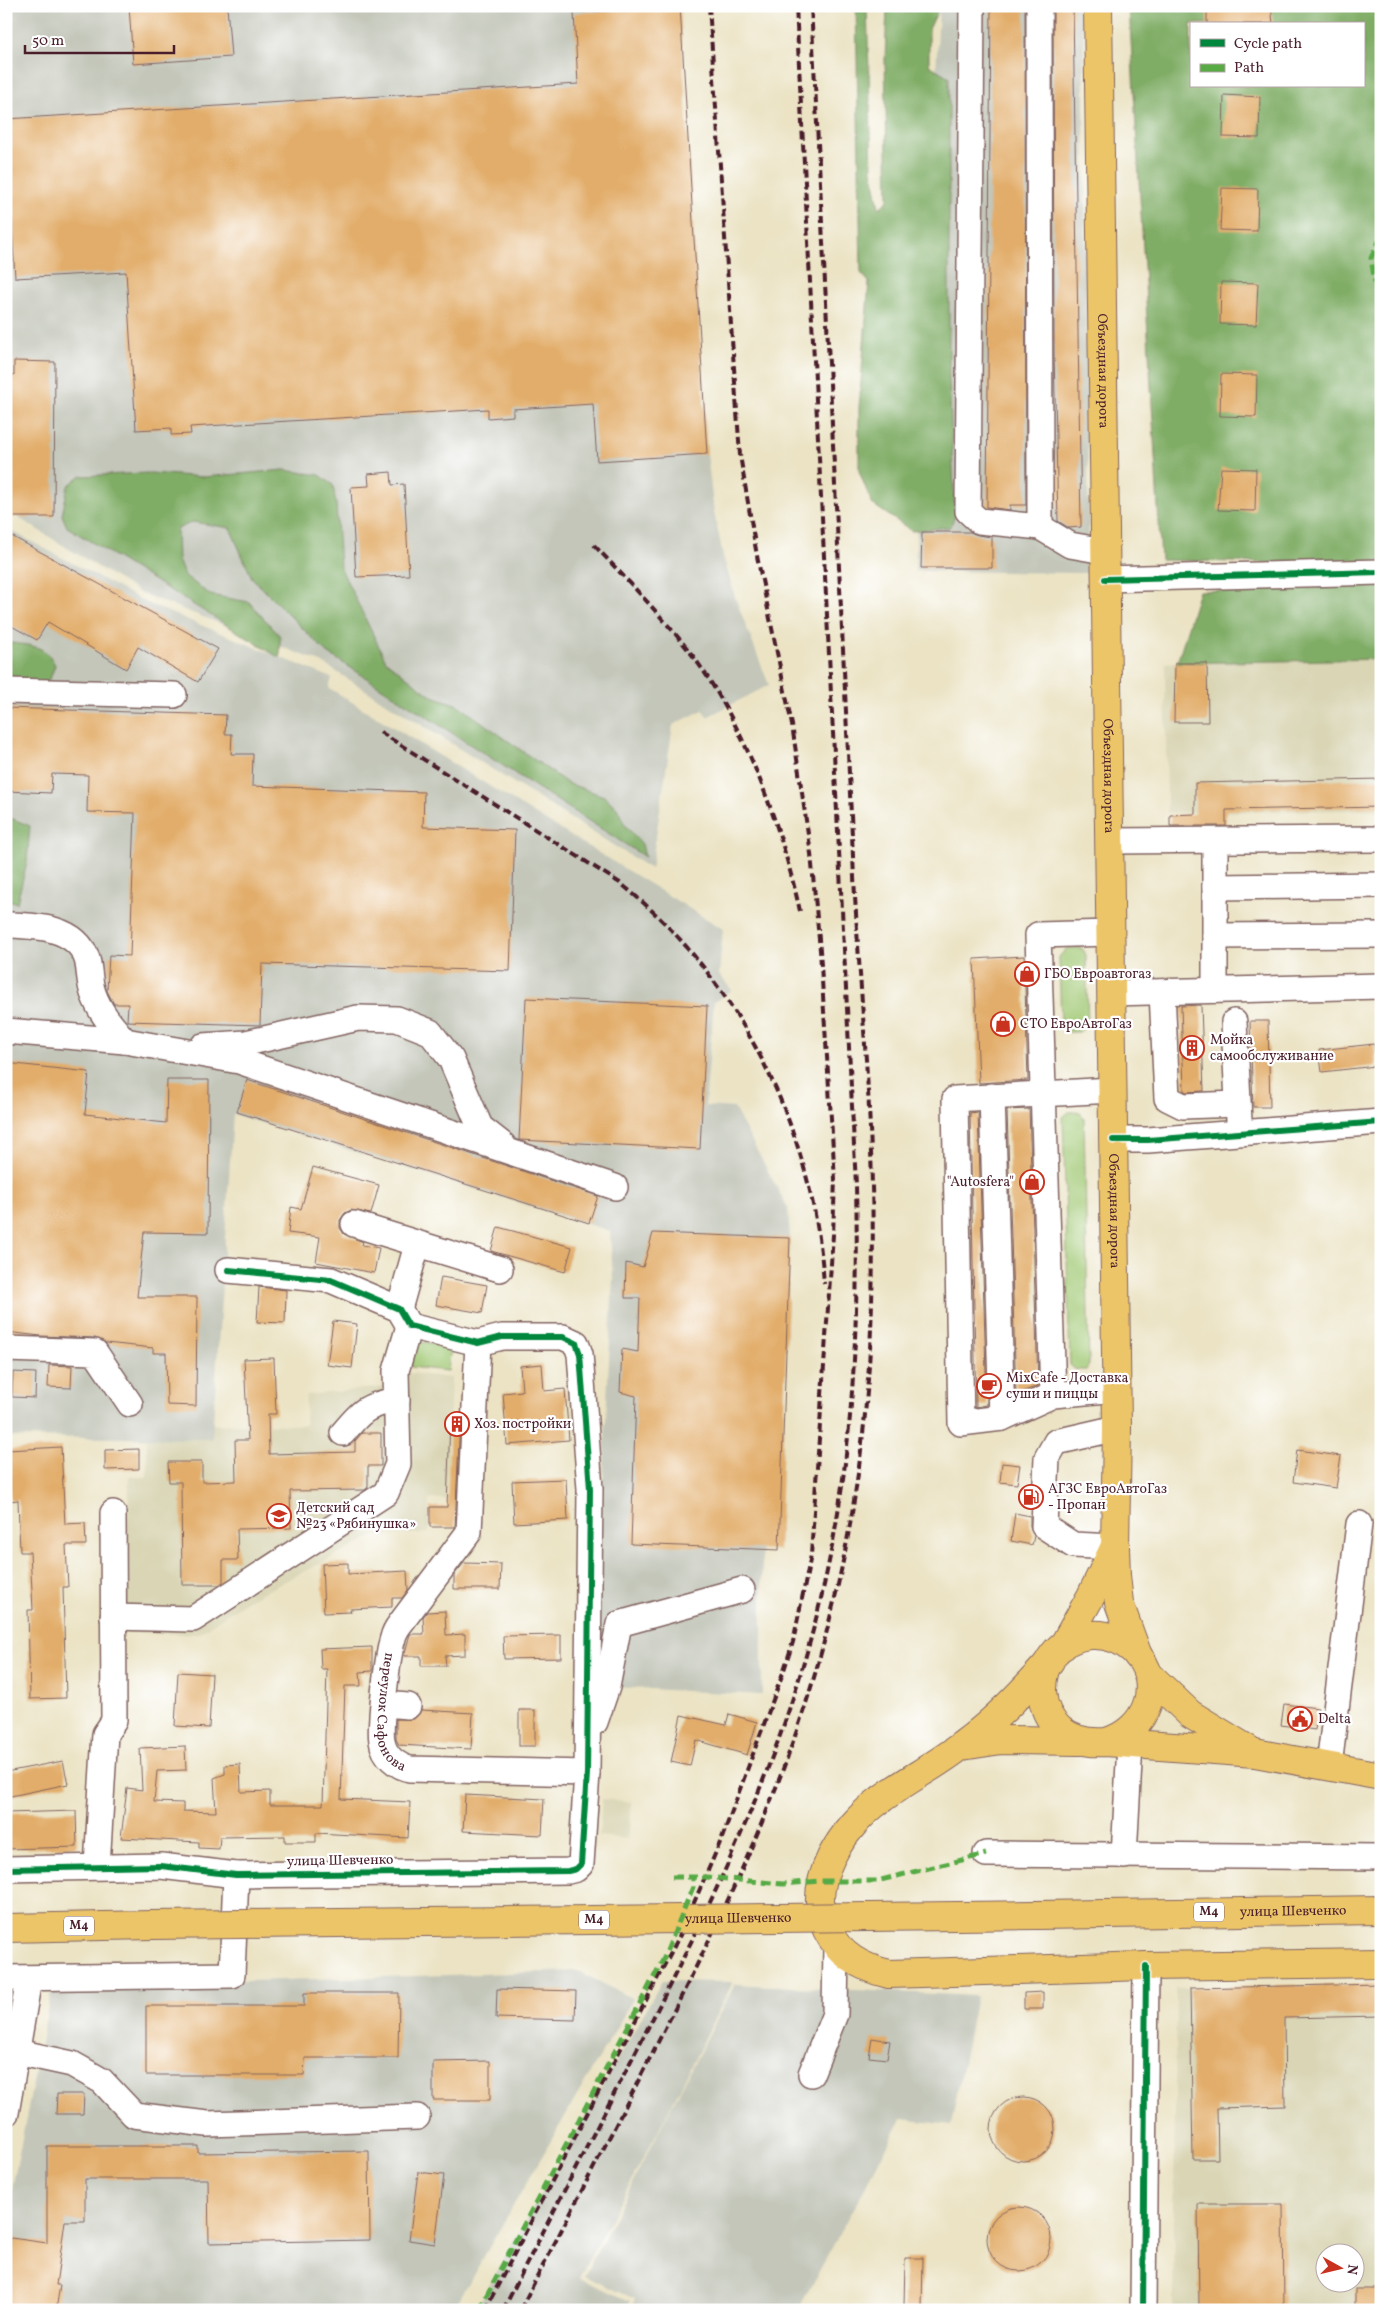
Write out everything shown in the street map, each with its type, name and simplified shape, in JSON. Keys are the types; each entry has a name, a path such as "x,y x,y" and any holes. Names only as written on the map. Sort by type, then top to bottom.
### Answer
{"main road":[{"name":"Объездная дорога","path":"1098,6 1104,579 1117,1389 1114,1547 1119,1604 1143,1664"},
{"path":"1079,1741 1060,1730 1047,1713 1043,1703 1042,1681 1056,1653 1091,1596 1114,1547"},
{"path":"1254,1753 1190,1714 1119,1640 1103,1635 1086,1636 1056,1653 1022,1693 962,1746 879,1801 855,1824 835,1850 827,1864 821,1881 819,1898 824,1924 836,1945 859,1965 889,1974 1146,1966 1381,1963"},
{"path":"1118,1743 1142,1717 1148,1700 1143,1664"},
{"path":"962,1746 1001,1740 1118,1743 1254,1753 1381,1776"},
{"name":"улица Шевченко","path":"6,1928 1381,1910"}],"street":[{"path":"972,6 968,511 979,521 1040,527 1070,545 1104,551"},
{"path":"1039,6 1040,527"},
{"path":"1104,579 1378,567"},
{"path":"6,691 174,695"},
{"path":"1109,841 1381,840"},
{"path":"1215,842 1215,990"},
{"path":"1215,887 1381,885"},
{"path":"6,925 50,928 75,940 87,958 93,992 104,1018 125,1041"},
{"path":"1054,1394 1038,936 1110,933"},
{"path":"1215,936 1381,935"},
{"path":"1111,993 1381,986"},
{"path":"1162,992 1167,1098 1183,1106 1238,1104"},
{"path":"164,1049 246,1043 358,1018 397,1019 430,1032 451,1059 480,1127 513,1153"},
{"path":"1234,1022 1240,1133"},
{"path":"6,1031 125,1041 239,1062 615,1187"},
{"path":"1112,1090 992,1096 954,1100 961,1423 1002,1418 1054,1394 1117,1389"},
{"path":"992,1096 1002,1418"},
{"path":"1113,1140 1148,1140 1381,1122"},
{"path":"354,1224 500,1270"},
{"path":"113,1617 193,1619 386,1493 398,1464 396,1371 416,1244"},
{"path":"228,1270 331,1280 404,1317 478,1343 502,1337 563,1337 576,1343 580,1354 590,1489 587,1773"},
{"name":"переулок Сафонова","path":"478,1343 469,1532 400,1624 392,1638 384,1704 382,1741 391,1759 402,1767 419,1770 587,1773"},
{"path":"6,1349 95,1352 130,1404"},
{"path":"343,1433 359,1412 378,1403 397,1400"},
{"path":"1114,1547 1073,1544 1044,1526 1047,1458 1056,1442 1117,1428"},
{"path":"97,1866 105,1734 114,1721 113,1513"},
{"path":"1328,1766 1359,1524"},
{"path":"588,1746 607,1687 619,1624 742,1590"},
{"path":"384,1704 408,1706"},
{"path":"1118,1743 1124,1856"},
{"name":"улица Шевченко","path":"6,1868 161,1866 236,1875 576,1870 581,1864 587,1773"},
{"path":"986,1854 1381,1858"},
{"path":"6,2113 17,2052 18,1978 232,1975 236,1875"},
{"path":"811,2074 835,2014 836,1945"},
{"path":"1143,2310 1146,1966"},
{"path":"17,2052 72,2064 102,2081 134,2115 207,2124 417,2117"}],"shaded area":[{"path":"6,6 680,6 707,454 714,512 723,556 736,600 769,685 707,717 703,710 673,725 651,869 321,662 140,593 6,510"},
{"path":"939,6 1083,6 1089,573 915,571"},
{"path":"6,528 151,605 332,678 329,688 723,929 719,975 732,990 714,1002 705,1106 734,1108 788,1208 790,1238 779,1550 762,1549 762,1695 593,1686 613,1278 610,1231 233,1114 212,1439 6,1437"},
{"path":"1381,659 1381,810 1167,813 1165,663"},
{"name":"Детский сад №23 «Рябинушка»","path":"386,1370 451,1378 446,1499 429,1499 429,1533 374,1536 246,1601 198,1634 125,1633 129,1477 147,1477 147,1438 211,1439 212,1424 305,1425 306,1395 385,1387"},
{"path":"602,1799 632,1802 628,1839 599,1836"},
{"path":"578,1971 633,1999 453,2310 6,2310 6,2219 52,1987"},
{"path":"662,1981 733,1982 668,2112 579,2278 630,2301 626,2310 475,2310"},
{"path":"735,1984 976,1996 951,2125 902,2119 798,2310 630,2310 635,2299 584,2276"},
{"path":"1381,1984 1381,2310 1173,2310 1176,1988"}],"green space":[{"path":"856,6 867,6 872,170 879,208 888,201 885,60 887,6 940,6 929,29 929,65 949,77 949,375 955,516 950,527 912,531 872,504 859,471 859,407 869,282 861,273"},
{"path":"1129,6 1381,6 1381,561 1272,563 1161,560"},
{"path":"284,470 320,475 333,485 340,567 386,661 430,695 458,705 567,783 604,796 617,808 625,825 642,844 645,857 326,652 252,578 230,528 193,522 177,529 178,560 184,575 210,595 249,602 280,636 280,658 67,527 62,515 68,486 80,476 150,473 204,477"},
{"path":"1381,586 1381,659 1177,663 1199,591"},
{"path":"6,642 29,645 46,653 55,665 50,679 34,687 6,685"},
{"path":"13,819 30,826 27,862 17,903 6,899 6,820"},
{"path":"1067,948 1082,948 1086,955 1088,1025 1079,1032 1068,1032 1061,1025 1059,957"},
{"path":"1069,1112 1080,1112 1084,1119 1089,1365 1086,1370 1076,1370 1070,1365 1063,1117"},
{"path":"414,1341 451,1346 448,1371 411,1367"}],"building":[{"path":"129,6 227,6 231,57 133,64"},
{"path":"680,6 707,454 597,461 593,404 513,409 513,416 488,418 488,409 190,427 191,434 171,435 171,428 136,430 126,272 15,278 6,119 578,84 574,13"},
{"path":"991,6 1025,6 1026,505 1010,505 1010,510 987,507"},
{"path":"1053,6 1073,6 1081,527 1069,528 1058,521 1054,353"},
{"path":"1207,6 1271,6 1273,22 1207,22"},
{"path":"1224,95 1260,97 1259,138 1223,137"},
{"path":"1222,188 1258,189 1257,231 1220,230"},
{"path":"1221,282 1258,283 1256,325 1220,324"},
{"path":"14,361 55,362 54,517 8,517 6,375 14,375"},
{"path":"1221,374 1257,375 1256,417 1220,416"},
{"path":"1221,468 1256,469 1255,511 1218,510"},
{"path":"391,472 392,485 404,484 409,575 356,577 351,487 369,486 368,474"},
{"path":"922,532 970,532 992,537 992,568 921,568"},
{"path":"6,533 218,649 198,682 138,647 126,669 48,622 37,640 6,623"},
{"path":"1175,663 1207,663 1208,722 1174,722"},
{"path":"6,708 226,715 225,734 232,734 231,754 253,754 252,786 424,792 423,827 515,830 510,971 262,964 260,1025 127,1021 128,1004 114,1004 107,991 109,955 130,956 135,813 87,812 88,775 52,774 51,793 6,791"},
{"path":"1381,779 1381,807 1226,810 1226,826 1170,826 1170,815 1195,814 1195,783"},
{"name":"СТО ЕвроАвтоГаз","path":"1024,956 1028,1080 979,1083 974,959"},
{"path":"526,998 707,1006 700,1149 519,1140"},
{"name":"Мойка самообслуживание","path":"1201,1005 1204,1091 1186,1092 1184,1090 1181,1006"},
{"path":"1250,1021 1268,1021 1270,1107 1253,1107"},
{"path":"1374,1044 1376,1066 1322,1072 1319,1050"},
{"path":"6,1063 89,1072 85,1114 166,1123 167,1080 209,1080 208,1233 144,1232 137,1297 197,1297 196,1406 167,1405 166,1353 153,1353 153,1348 106,1343 95,1338 41,1336 6,1332"},
{"path":"247,1080 598,1196 589,1223 237,1112"},
{"path":"1029,1109 1038,1386 1016,1394 1007,1110"},
{"path":"978,1112 987,1405 976,1407 970,1113"},
{"path":"313,1167 379,1185 371,1214 351,1210 345,1213 340,1220 340,1228 344,1234 363,1242 362,1245 379,1248 374,1273 316,1262 320,1237 288,1233 291,1207 301,1209"},
{"path":"498,1227 572,1247 565,1272 491,1251"},
{"path":"653,1233 790,1238 779,1550 631,1544 636,1396 620,1392 622,1349 638,1352 640,1298 625,1298 626,1263 643,1267"},
{"path":"441,1277 487,1285 482,1313 436,1305"},
{"path":"259,1287 286,1290 285,1323 257,1322"},
{"path":"333,1321 357,1324 352,1368 327,1365"},
{"path":"274,1358 276,1414 268,1414 269,1454 355,1452 355,1441 362,1433 381,1433 381,1466 368,1466 368,1487 365,1490 290,1491 291,1528 237,1529 238,1560 223,1560 223,1582 219,1585 182,1585 181,1482 169,1482 168,1462 202,1462 202,1482 236,1481 235,1440 248,1440 244,1359"},
{"path":"542,1364 544,1391 565,1389 569,1440 507,1445 503,1393 522,1391 520,1366"},
{"path":"49,1365 72,1366 71,1388 48,1387"},
{"path":"13,1372 36,1373 35,1398 12,1397"},
{"path":"450,1419 460,1419 455,1527 430,1527 430,1507 447,1507"},
{"path":"61,1447 65,1524 85,1523 86,1545 66,1545 68,1587 63,1587 66,1698 30,1699 28,1610 33,1610 30,1552 20,1552 18,1500 10,1501 8,1450"},
{"path":"139,1449 139,1469 105,1470 105,1450"},
{"path":"1297,1450 1341,1456 1336,1488 1293,1482"},
{"path":"1002,1463 1020,1465 1017,1484 1000,1482"},
{"path":"566,1479 568,1520 514,1523 512,1481"},
{"path":"1015,1513 1030,1516 1030,1526 1034,1536 1032,1545 1011,1541"},
{"path":"348,1563 348,1574 407,1571 408,1590 402,1598 392,1598 392,1607 350,1609 351,1612 324,1613 322,1564"},
{"path":"464,1563 501,1564 500,1589 454,1589 454,1575"},
{"path":"445,1611 446,1635 465,1634 465,1655 445,1656 446,1666 421,1666 421,1656 404,1656 410,1634 424,1634 423,1617 427,1612"},
{"path":"561,1635 561,1658 504,1659 503,1636"},
{"path":"372,1647 372,1671 360,1672 361,1686 345,1686 341,1799 410,1802 408,1838 316,1833 316,1842 285,1842 285,1836 220,1837 219,1849 199,1848 199,1842 121,1838 127,1788 142,1790 140,1748 185,1746 186,1770 157,1771 154,1802 183,1803 183,1811 216,1812 214,1778 225,1774 225,1765 240,1764 241,1792 270,1791 270,1805 323,1805 327,1669 321,1669 320,1649"},
{"path":"178,1672 212,1674 209,1728 175,1726"},
{"path":"1284,1704 1318,1708 1315,1730 1281,1725"},
{"path":"421,1710 473,1713 471,1749 399,1745 396,1739 396,1719 414,1719"},
{"path":"519,1710 535,1710 535,1746 519,1746"},
{"path":"729,1714 757,1722 747,1755 696,1740 690,1766 671,1762 681,1715 726,1725"},
{"path":"63,1761 68,1784 6,1797 6,1772"},
{"path":"465,1795 544,1799 542,1835 463,1831"},
{"path":"76,1811 77,1847 6,1849 6,1813"},
{"path":"1381,1984 1381,2016 1284,2018 1285,2106 1217,2108 1218,2159 1193,2159 1190,1988"},
{"path":"497,1989 576,1991 575,2020 496,2018"},
{"path":"1043,1992 1043,2009 1024,2009 1024,1993"},
{"path":"304,1993 399,1993 398,2058 305,2058 304,2075 146,2075 146,2006 304,2006"},
{"path":"872,2038 890,2041 887,2059 869,2057"},
{"path":"490,2061 490,2100 433,2100 433,2062"},
{"path":"57,2094 84,2094 83,2114 56,2114"},
{"path":"1017,2097 1029,2097 1046,2106 1053,2117 1055,2129 1053,2141 1046,2152 1029,2161 1017,2161 1005,2156 996,2147 991,2135 991,2123 996,2111 1005,2102"},
{"path":"47,2146 198,2146 198,2153 369,2151 370,2240 209,2243 208,2179 85,2179 85,2221 65,2221 56,2285 60,2285 56,2310 6,2310 6,2269 11,2238 47,2243"},
{"path":"418,2172 444,2175 435,2244 409,2240"},
{"path":"1198,2204 1283,2204 1284,2310 1199,2310"},
{"path":"1013,2207 1025,2207 1042,2216 1049,2227 1051,2239 1049,2251 1042,2262 1025,2271 1013,2271 1001,2266 992,2257 987,2245 987,2233 992,2221 1001,2212"},
{"path":"905,2258 923,2258 922,2307 904,2307"},
{"path":"1364,2289 1381,2289 1381,2310 1355,2310 1355,2294 1364,2294"}],"railway":[{"path":"485,2310 680,1935 722,1838 793,1642 811,1555 833,1235 835,1179 820,950 811,854 792,725 757,556 740,455 709,6"},
{"path":"503,2310 694,1936 746,1822 769,1764 809,1646 824,1585 842,1485 848,1436 855,1336 856,1185 796,6"},
{"path":"520,2310 709,1940 734,1887 779,1780 799,1725 831,1614 853,1508 860,1455 866,1402 872,1295 871,1148 854,877 811,6"},
{"path":"594,545 682,642 730,715 772,811 800,911"},
{"path":"380,732 620,883 663,921 701,964 735,1012 763,1062 787,1115 805,1171 817,1227 824,1284"}],"marked path":[{"path":"1381,237 1371,258 1379,307 1381,346"},
{"path":"672,1877 706,1877 783,1884 821,1881 877,1881 986,1854"},
{"path":"479,2310 664,1958 693,1887 693,1877"}],"cycle path":[{"path":"1105,579 1381,572"},
{"path":"1113,1140 1148,1140 1381,1122"},
{"path":"6,1869 161,1866 236,1875 568,1871 576,1869 581,1864 587,1773 590,1489 580,1354 576,1343 563,1337 502,1337 478,1343 409,1326 399,1309 331,1280 228,1270"},
{"path":"1143,2310 1146,1966"}],"place":[{"name":"ГБО Евроавтогаз","path":"1027,974"},
{"name":"СТО ЕвроАвтоГаз","path":"1003,1024"},
{"name":"Мойка самообслуживание","path":"1192,1048"},
{"name":"\"Autosfera\"","path":"1032,1182"},
{"name":"MixCafe - Доставка суши и пиццы","path":"989,1386"},
{"name":"Хоз. постройки","path":"457,1424"},
{"name":"АГЗС ЕвроАвтоГаз - Пропан","path":"1031,1497"},
{"name":"Детский сад №23 «Рябинушка»","path":"279,1516"},
{"name":"Delta","path":"1300,1719"}]}
